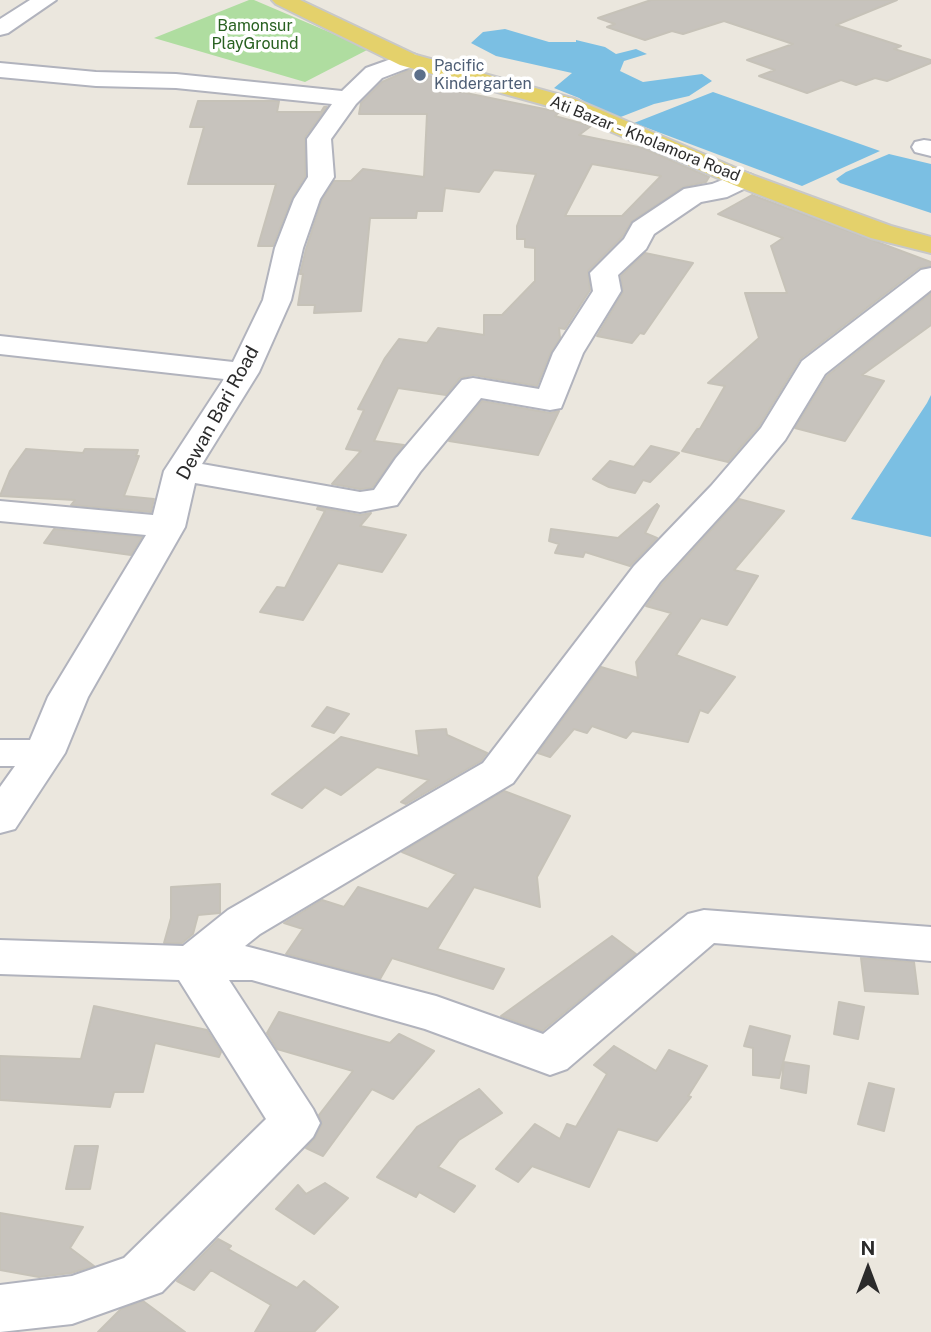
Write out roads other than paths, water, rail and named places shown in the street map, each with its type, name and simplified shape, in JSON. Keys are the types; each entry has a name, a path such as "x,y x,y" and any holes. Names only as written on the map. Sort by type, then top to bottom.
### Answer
{"main road":[{"name":"Ati Bazar - Kholamora Road","path":"283,0 408,60 567,104 743,180 881,232 931,245"}],"street":[{"path":"6,21 45,0"},
{"name":"Dewan Bari Road","path":"0,819 45,753 68,697 168,527 181,471 244,372 277,300 289,248 307,199 321,177 318,163 319,139 348,99 374,74 408,60"},
{"path":"0,70 96,79 176,81 348,99"},
{"path":"181,471 360,502 385,499 408,465 473,387 551,401 568,354 607,291 604,273 636,243 643,229 693,195 718,191 743,180"},
{"path":"192,963 244,922 498,773 647,574 723,493 774,433 813,369 931,276"},
{"path":"0,345 244,372"},
{"path":"0,511 168,527"},
{"path":"0,753 45,753"},
{"path":"0,957 252,963 436,1014 550,1056 705,926 931,944"},
{"path":"0,1309 72,1300 143,1275 295,1123 192,963"}],"water":[{"path":"505,29 549,42 576,40 605,47 616,54 636,49 647,54 624,61 620,71 643,82 702,74 712,81 689,96 654,104 613,120 579,98 554,88 572,73 496,56 471,43 483,32"},
{"path":"713,92 880,151 802,186 634,123"},
{"path":"889,154 931,164 931,213 840,183 836,179"},
{"path":"931,395 931,537 851,519 927,403"}],"place":[{"name":"Pacific Kindergarten","path":"420,75"}],"park label":[{"name":"Bamonsur PlayGround","path":"255,35"}]}
